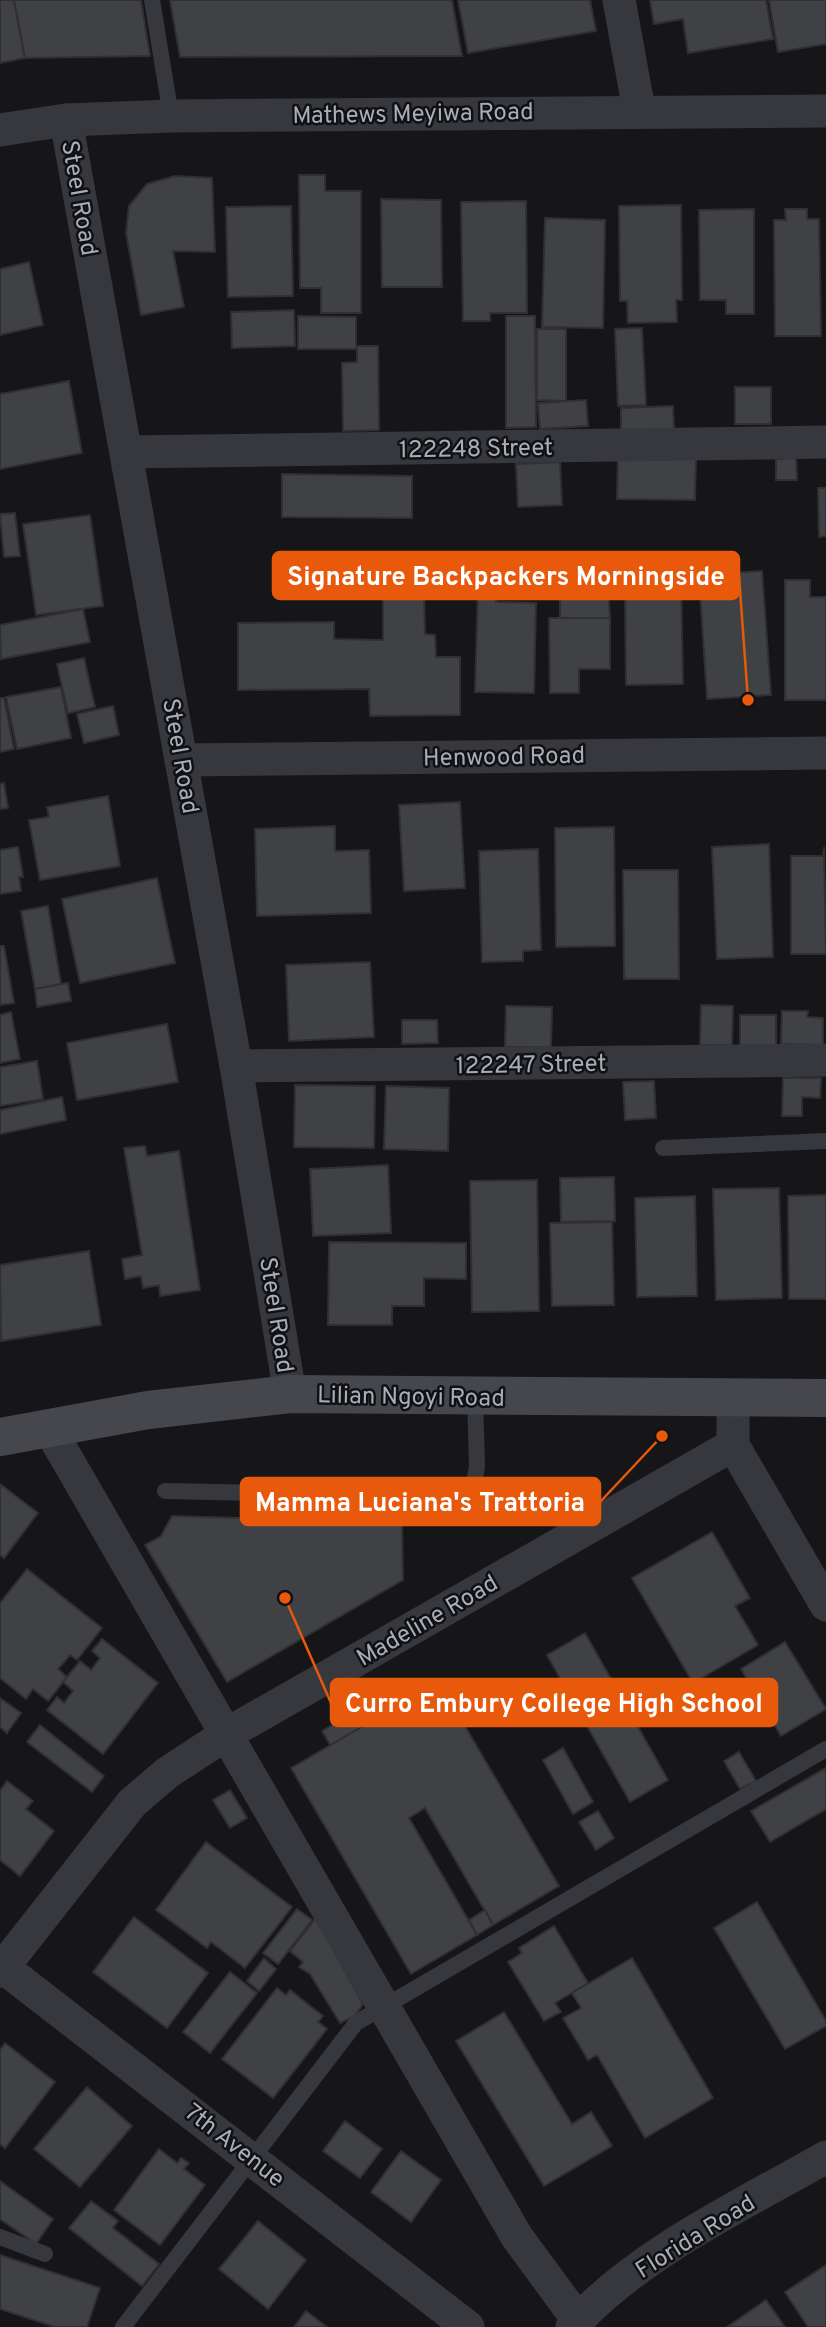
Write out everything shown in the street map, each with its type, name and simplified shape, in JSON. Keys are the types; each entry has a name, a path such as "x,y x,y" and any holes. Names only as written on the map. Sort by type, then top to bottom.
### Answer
{"street":[{"path":"619,0 639,110"},
{"name":"Mathews Meyiwa Road","path":"0,130 66,120 171,116 639,110 826,111"},
{"name":"Steel Road","path":"66,120 236,1066 290,1394"},
{"name":"122248 Street","path":"126,452 826,442"},
{"name":"Henwood Road","path":"181,760 826,753"},
{"name":"122247 Street","path":"236,1066 826,1060"},
{"name":"Lilian Ngoyi Road","path":"16,1438 148,1410 290,1394 826,1398"},
{"path":"733,1399 733,1445 826,1605"},
{"path":"16,1438 225,1735 517,2237 575,2323"},
{"name":"Madeline Road","path":"1,1967 132,1803 167,1773 225,1735 733,1445"},
{"name":"7th Avenue","path":"1,1967 251,2157 468,2327"},
{"name":"Florida Road","path":"575,2323 621,2283 681,2240 826,2157"}],"lane":[{"path":"152,0 171,116"},
{"path":"663,1148 826,1142"},
{"path":"165,1492 456,1497 474,1484 477,1466 475,1396"},
{"path":"123,2327 356,2023 826,1749"},
{"path":"0,2237 45,2254"}],"building":[{"path":"0,0 14,0 25,58 0,63"},
{"path":"14,0 141,0 150,56 25,58"},
{"path":"170,0 452,0 462,56 180,57"},
{"path":"458,0 590,0 596,31 468,53"},
{"path":"650,0 766,0 773,39 688,53 683,19 654,24"},
{"path":"769,0 826,0 826,44 778,52"},
{"path":"299,175 325,175 325,191 361,191 361,313 321,313 321,288 300,288"},
{"path":"175,176 212,178 215,252 173,251 184,307 141,315 126,233 129,206 147,184"},
{"path":"381,199 441,200 442,287 382,287"},
{"path":"526,201 527,313 490,313 490,321 463,321 461,202"},
{"path":"681,205 682,300 676,300 677,322 628,323 627,301 620,301 619,206"},
{"path":"291,206 293,296 228,297 226,207"},
{"path":"754,209 754,314 726,314 726,300 700,300 699,210"},
{"path":"785,209 807,209 807,219 819,219 821,336 775,336 774,220 786,220"},
{"path":"545,218 605,220 603,328 542,327"},
{"path":"29,262 43,325 0,335 0,269"},
{"path":"294,310 295,346 232,348 231,312"},
{"path":"298,316 356,317 356,349 298,349"},
{"path":"506,316 535,316 536,427 506,428"},
{"path":"642,328 646,405 618,406 615,329"},
{"path":"537,329 566,329 566,401 537,400"},
{"path":"357,346 378,346 379,430 343,431 342,363 357,362"},
{"path":"69,381 82,453 0,469 0,394"},
{"path":"735,387 771,387 771,424 735,424"},
{"path":"586,400 588,426 540,429 538,403"},
{"path":"673,406 674,429 621,432 621,408"},
{"path":"618,458 696,459 695,500 617,499"},
{"path":"796,458 797,480 776,480 776,459"},
{"path":"560,462 562,505 518,507 516,464"},
{"path":"282,474 412,476 412,518 282,517"},
{"path":"818,488 826,488 826,536 819,537"},
{"path":"15,513 20,556 4,557 0,514"},
{"path":"90,515 103,606 36,615 23,524"},
{"path":"762,571 771,695 707,699 699,575"},
{"path":"590,575 607,575 610,618 560,618 560,601"},
{"path":"785,580 810,580 810,597 826,597 826,700 785,700"},
{"path":"625,584 681,584 683,684 626,685"},
{"path":"478,587 496,587 496,602 536,603 534,693 475,692"},
{"path":"383,592 424,592 425,634 435,635 436,657 460,657 460,715 370,716 369,689 238,690 238,623 334,622 334,639 383,640"},
{"path":"83,609 90,642 1,659 0,625"},
{"path":"549,618 610,618 610,669 579,669 579,693 550,693"},
{"path":"84,658 95,707 68,713 57,664"},
{"path":"61,687 71,738 17,749 6,697"},
{"path":"0,698 4,698 14,749 0,752"},
{"path":"113,706 119,735 84,743 77,714"},
{"path":"4,783 8,808 0,809 0,784"},
{"path":"108,796 120,866 40,880 29,820 49,817 47,807"},
{"path":"460,802 465,888 404,891 399,805"},
{"path":"335,826 335,851 369,850 371,913 257,916 255,829"},
{"path":"614,827 615,946 556,947 555,828"},
{"path":"769,844 773,957 717,959 712,847"},
{"path":"18,847 23,877 19,877 21,891 0,894 0,850"},
{"path":"824,847 826,954 791,954 791,856 823,856"},
{"path":"538,849 541,950 523,951 523,961 482,962 479,851"},
{"path":"623,870 678,870 679,979 624,979"},
{"path":"157,878 175,963 80,983 62,899"},
{"path":"48,906 61,984 35,989 21,911"},
{"path":"0,946 4,946 14,1003 0,1005"},
{"path":"370,962 374,1037 289,1041 286,965"},
{"path":"68,983 71,1001 37,1007 35,989"},
{"path":"701,1005 733,1006 732,1045 700,1045"},
{"path":"506,1006 552,1007 551,1047 505,1047"},
{"path":"782,1011 808,1011 807,1017 823,1018 823,1045 781,1044"},
{"path":"11,1012 20,1059 0,1063 0,1015"},
{"path":"740,1015 776,1015 776,1046 740,1045"},
{"path":"402,1020 437,1020 438,1043 402,1044"},
{"path":"167,1024 178,1082 77,1100 67,1043"},
{"path":"37,1061 43,1099 0,1106 0,1067"},
{"path":"783,1078 821,1078 820,1098 802,1097 802,1116 782,1116"},
{"path":"654,1081 656,1118 625,1120 623,1082"},
{"path":"295,1085 375,1086 374,1148 294,1147"},
{"path":"386,1086 449,1088 448,1151 384,1149"},
{"path":"62,1097 66,1120 0,1134 0,1110"},
{"path":"145,1146 147,1156 179,1151 200,1290 160,1296 159,1285 143,1288 141,1276 125,1279 122,1259 142,1255 124,1148"},
{"path":"388,1165 391,1233 313,1236 310,1169"},
{"path":"614,1177 615,1221 561,1222 560,1178"},
{"path":"537,1180 539,1311 472,1312 470,1181"},
{"path":"779,1188 782,1298 716,1300 713,1189"},
{"path":"826,1195 826,1299 789,1299 788,1196"},
{"path":"695,1196 697,1296 637,1297 635,1198"},
{"path":"612,1222 614,1305 552,1306 550,1223"},
{"path":"329,1242 466,1243 466,1279 424,1278 424,1306 392,1306 392,1325 328,1325"},
{"path":"89,1251 101,1325 1,1341 0,1265"},
{"path":"0,1484 38,1513 4,1558 0,1555"},
{"path":"172,1516 402,1523 403,1580 227,1682 145,1545 161,1536"},
{"path":"712,1532 750,1598 735,1606 758,1645 693,1683 632,1578"},
{"path":"27,1569 102,1628 77,1660 70,1655 58,1669 67,1677 48,1701 33,1689 26,1699 0,1678 0,1603"},
{"path":"585,1633 668,1780 630,1802 547,1655"},
{"path":"102,1639 158,1683 103,1754 47,1710 57,1697 64,1703 73,1691 63,1682 80,1661 91,1670 100,1658 92,1651"},
{"path":"785,1642 826,1709 781,1736 741,1669"},
{"path":"439,1682 559,1886 493,1925 425,1808 409,1818 477,1935 411,1974 291,1768"},
{"path":"391,1690 400,1705 330,1745 322,1731"},
{"path":"0,1698 21,1713 7,1733 0,1727"},
{"path":"40,1725 104,1776 92,1792 27,1742"},
{"path":"563,1748 593,1802 573,1814 543,1760"},
{"path":"739,1752 756,1781 740,1789 724,1761"},
{"path":"826,1768 826,1809 770,1842 751,1811"},
{"path":"7,1781 33,1801 26,1809 54,1831 20,1876 0,1860 0,1791"},
{"path":"230,1790 247,1818 230,1828 213,1800"},
{"path":"598,1811 614,1838 596,1850 579,1822"},
{"path":"206,1842 292,1907 245,1968 211,1942 207,1948 156,1910"},
{"path":"757,1902 826,2021 826,2026 785,2049 714,1928"},
{"path":"297,1909 312,1920 278,1964 263,1953"},
{"path":"485,1910 493,1925 477,1935 469,1920"},
{"path":"134,1917 208,1973 167,2028 93,1972"},
{"path":"316,1918 363,2004 355,2016 340,2023 310,1974 299,1967 303,1962 290,1951"},
{"path":"554,1926 588,1983 555,2003 561,2012 544,2021 508,1962 522,1953 519,1948"},
{"path":"264,1958 276,1969 259,1991 247,1981"},
{"path":"632,1958 713,2098 645,2138 597,2055 588,2060 563,2018 581,2008 572,1993"},
{"path":"230,1972 257,1993 210,2053 183,2032"},
{"path":"277,1988 286,1995 290,1990 323,2016 318,2022 327,2029 273,2098 222,2059"},
{"path":"504,2012 572,2124 591,2112 612,2146 544,2186 456,2041"},
{"path":"5,2043 55,2082 5,2148 0,2144 0,2050"},
{"path":"87,2087 132,2126 80,2187 34,2149"},
{"path":"345,2121 382,2149 360,2178 323,2151"},
{"path":"159,2149 177,2163 181,2158 189,2163 184,2169 205,2185 160,2245 114,2210"},
{"path":"401,2151 441,2180 411,2222 371,2192"},
{"path":"0,2181 53,2219 36,2244 0,2219"},
{"path":"91,2201 118,2221 113,2228 159,2264 142,2286 69,2228"},
{"path":"258,2221 306,2260 268,2309 219,2269"},
{"path":"0,2255 100,2288 87,2327 55,2327 0,2309"},
{"path":"826,2265 826,2327 808,2327 785,2292"},
{"path":"766,2300 785,2327 727,2327"},
{"path":"306,2311 327,2327 294,2327"}],"place":[{"name":"Signature Backpackers Morningside","path":"748,700"},
{"name":"Mamma Luciana's Trattoria","path":"662,1436"},
{"name":"Curro Embury College High School","path":"285,1598"}]}
